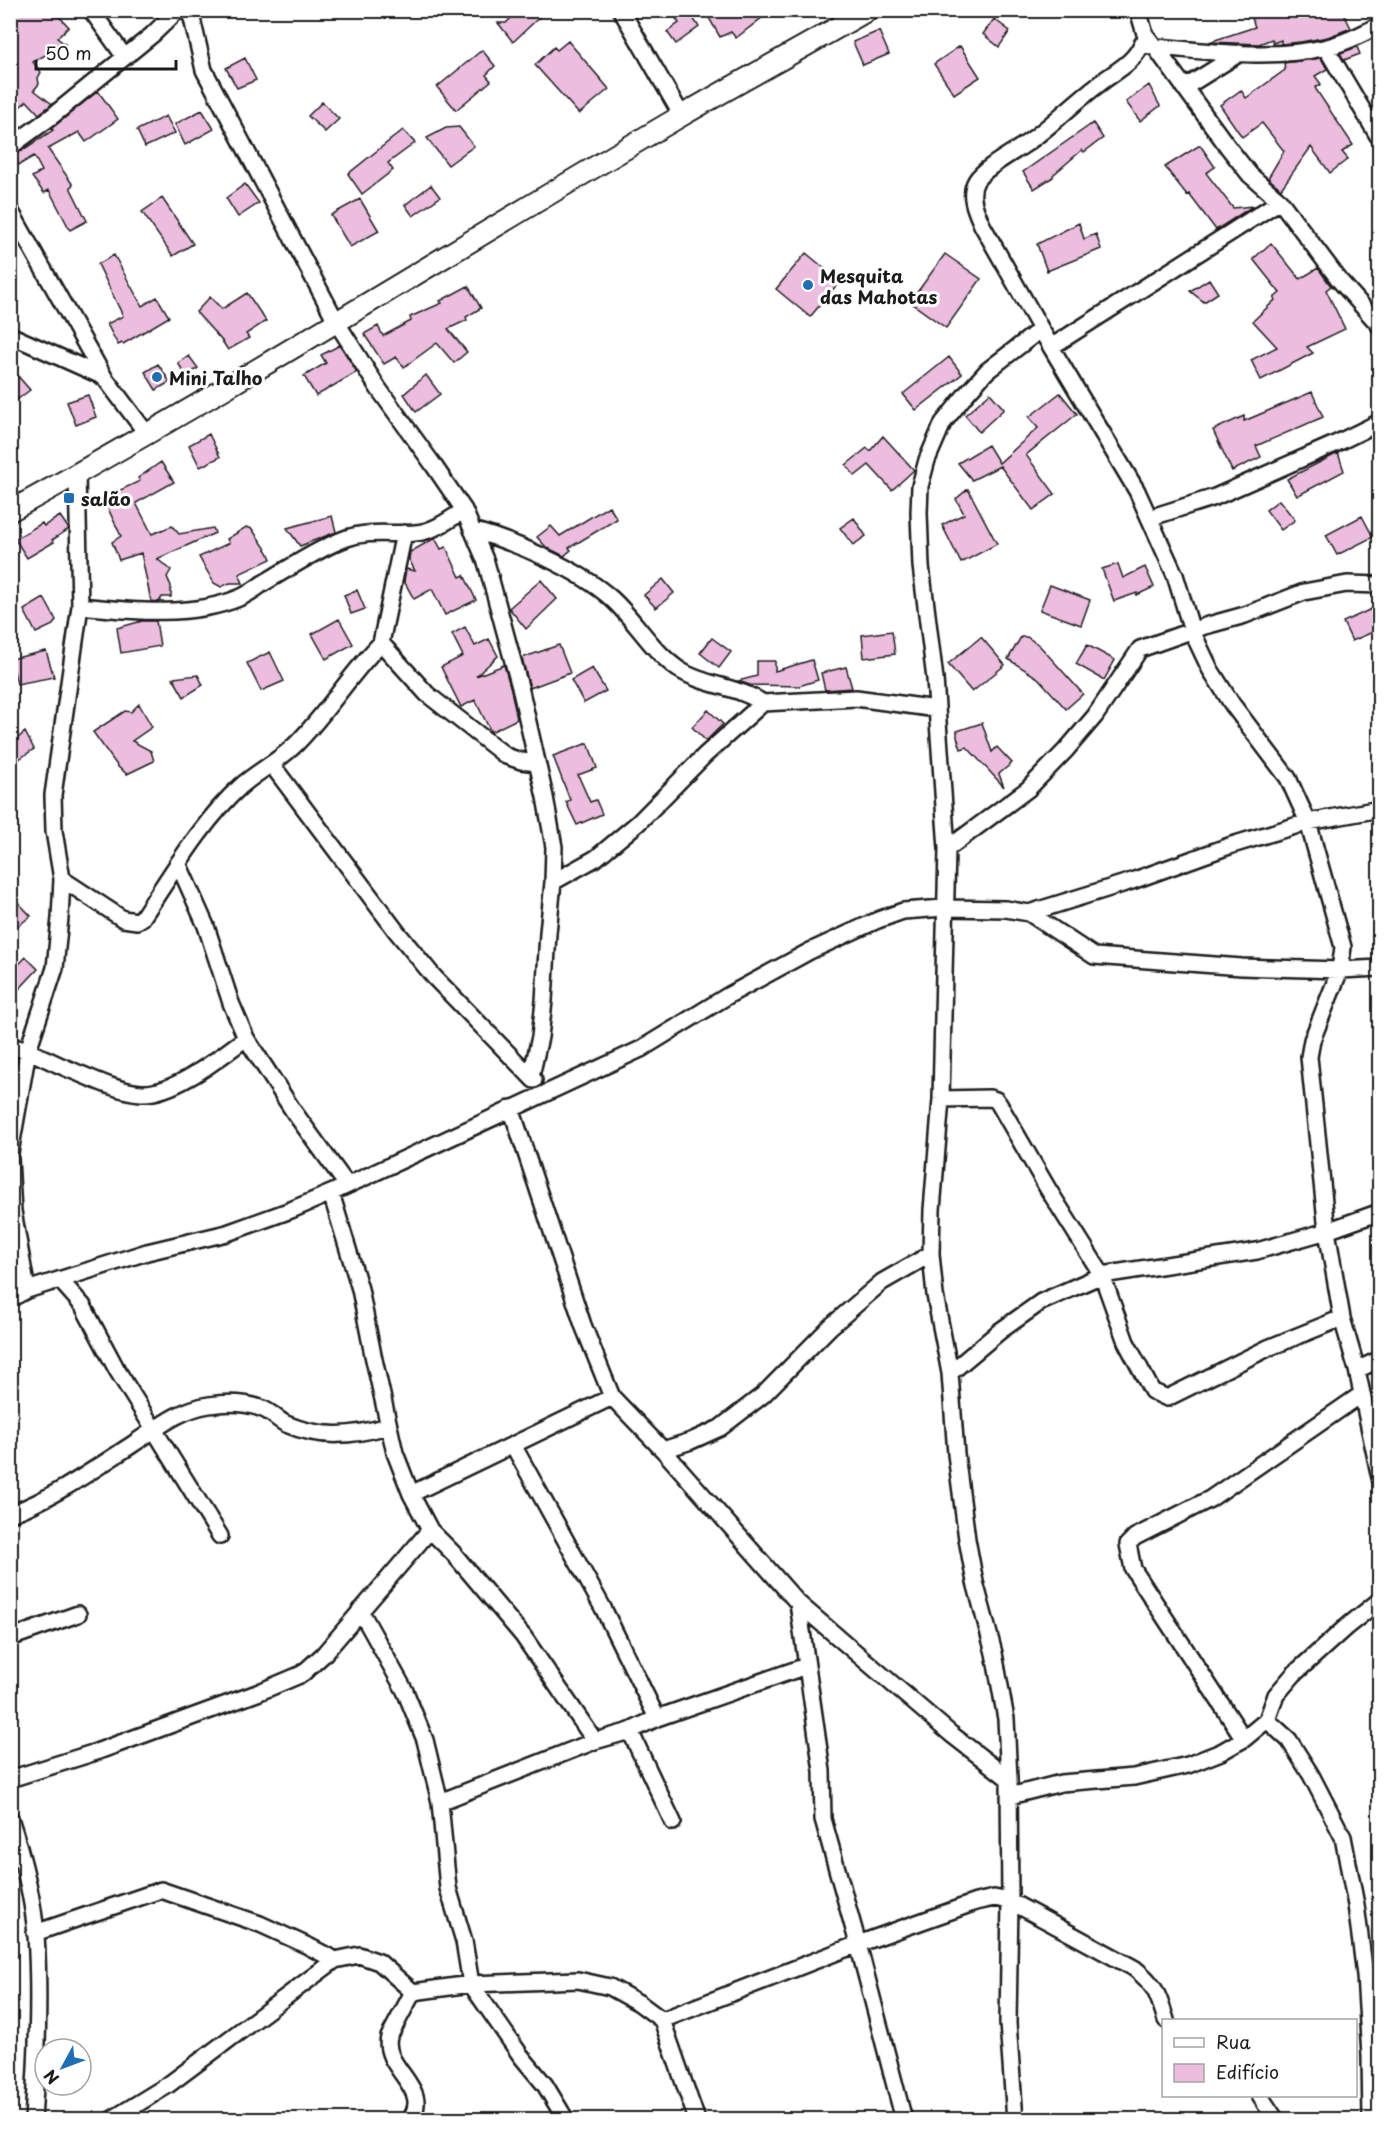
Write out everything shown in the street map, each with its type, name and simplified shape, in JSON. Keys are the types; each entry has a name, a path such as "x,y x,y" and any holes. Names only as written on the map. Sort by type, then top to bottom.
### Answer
{"street":[{"path":"90,10 124,56"},
{"path":"10,147 51,117 152,35 178,10"},
{"path":"190,10 204,70 337,323 378,388 464,510 486,562 520,687 554,847 543,1013 531,1076"},
{"path":"621,10 682,116"},
{"path":"10,511 147,434 682,116 868,10"},
{"path":"1138,10 1145,34 1227,147 1250,175 1280,201 1340,281 1380,326"},
{"path":"1380,25 1326,48 1296,52 1240,53 1142,44 1138,53 1128,64 1098,84 1034,138 976,180 973,191 974,206 978,215 1051,347 1137,491 1174,575 1192,631 1210,669 1232,704 1288,778 1308,822 1342,946 1340,970 1312,1040 1310,1057 1327,1230 1342,1318 1358,1370 1380,1478"},
{"path":"1326,48 1378,136"},
{"path":"1184,88 1240,53"},
{"path":"1051,347 1280,201"},
{"path":"10,210 105,377 147,434"},
{"path":"1015,2120 1008,2023 1010,1796 1006,1719 994,1653 975,1582 967,1539 956,1454 950,1373 935,1295 931,1254 932,1210 941,1099 947,849 937,709 921,566 920,486 927,460 943,423 987,371 1041,328"},
{"path":"10,336 105,377"},
{"path":"1149,518 1215,496 1380,422"},
{"path":"10,1153 28,1050 55,968 60,918 62,879 54,831 53,795 80,606 77,474"},
{"path":"80,606 123,610 209,607 240,598 347,538 374,532 417,533 438,526 464,510"},
{"path":"472,530 504,539 574,573 611,599 657,651 680,670 706,682 754,697 763,703 856,698 937,709"},
{"path":"62,879 123,920 136,921 142,918 178,863 220,807 242,785 272,765 294,746 314,725 364,660 381,643 404,533"},
{"path":"947,849 1028,789 1066,750 1095,716 1140,649 1245,615 1304,592 1347,584 1380,585"},
{"path":"381,643 427,694 506,756 537,763"},
{"path":"553,882 596,858 638,823 705,755 763,703"},
{"path":"272,765 397,932 434,977 531,1076 544,1093"},
{"path":"1029,914 1132,881 1232,845 1308,822 1380,809"},
{"path":"178,863 206,926 231,1002 246,1038 294,1112 347,1185"},
{"path":"10,1299 27,1290 147,1252 227,1233 331,1193 641,1049 729,995 820,946 903,911 944,908 1006,909 1029,914 1094,956 1186,964 1340,970 1380,968"},
{"path":"10,1046 28,1050 65,1068 117,1087 142,1093 167,1088 195,1074 246,1038"},
{"path":"941,1099 996,1100 1102,1275 1126,1342 1152,1391 1167,1398 1268,1348 1342,1318"},
{"path":"511,1108 583,1325 612,1397 663,1450 798,1604 951,1734 1009,1779"},
{"path":"10,1159 14,1211 27,1290"},
{"path":"331,1193 360,1289 394,1453 411,1494 430,1530 453,1553 523,1636 595,1742"},
{"path":"950,1373 1000,1331 1041,1302 1102,1275 1257,1251 1380,1212"},
{"path":"663,1450 720,1428 763,1395 830,1327 882,1282 931,1254"},
{"path":"60,1280 83,1306 117,1370 220,1536"},
{"path":"1358,1370 1380,1359"},
{"path":"1244,1739 1133,1569 1128,1544 1210,1499 1362,1394"},
{"path":"411,1494 612,1397"},
{"path":"10,1514 74,1483 184,1411 207,1405 236,1402 264,1410 284,1423 303,1430 334,1436 361,1434 388,1426"},
{"path":"513,1445 613,1628 657,1718"},
{"path":"10,1779 107,1748 302,1674 324,1655 430,1530"},
{"path":"1010,1796 1061,1783 1134,1777 1188,1765 1221,1752 1244,1739 1267,1720 1276,1695 1294,1674 1380,1600"},
{"path":"798,1604 822,1771 822,1819 858,1944 904,2120"},
{"path":"360,1610 405,1691 424,1740 440,1802 448,1888 464,1941 471,1984 521,2056 545,2085 566,2120"},
{"path":"10,1638 78,1614"},
{"path":"440,1802 595,1742 630,1731 657,1718 806,1666"},
{"path":"1267,1720 1289,1740 1311,1775 1343,1837 1356,1905 1375,2053 1371,2120"},
{"path":"630,1731 674,1822"},
{"path":"10,1818 17,1839 36,1933 38,2019 33,2120"},
{"path":"36,1933 161,1890 260,1924 335,1960"},
{"path":"662,2020 858,1944 976,1902 994,1898 1010,1901 1134,1968 1149,1979 1156,1990 1167,2019"},
{"path":"111,2120 168,2085 335,1960 359,1955 380,1962 413,1992"},
{"path":"413,1992 471,1984 578,1980 610,1987 639,2003 662,2020 697,2120"},
{"path":"409,2120 417,2105 417,2097 387,2045 388,2037 413,1992"},
{"path":"1261,2097 1276,2120"}],"building":[{"path":"519,10 547,10 513,42 498,23 506,23"},
{"path":"670,10 688,10 699,27 676,44 667,32 679,23"},
{"path":"720,10 772,10 736,38 731,32 720,37 709,18"},
{"path":"1249,10 1342,10 1351,28 1328,37 1281,44 1281,40 1273,43 1272,39 1259,44 1209,42 1255,27"},
{"path":"10,11 54,11 69,27 57,38 65,44 33,62 41,72 38,78 39,84 34,90 52,104 39,114 27,101 10,115"},
{"path":"994,19 1010,31 999,47 983,34"},
{"path":"879,31 889,54 863,65 853,42"},
{"path":"568,41 609,89 579,114 535,65 554,47 557,50"},
{"path":"960,46 980,77 954,94 934,64"},
{"path":"1357,47 1360,54 1344,60 1340,53"},
{"path":"482,50 495,66 486,75 491,81 456,110 437,87"},
{"path":"245,58 256,80 237,88 226,68"},
{"path":"1321,58 1327,69 1315,76 1321,84 1315,88 1353,145 1342,152 1348,159 1330,173 1311,147 1281,189 1268,178 1284,151 1262,123 1242,137 1220,105 1241,90 1246,98 1285,70 1284,63"},
{"path":"1149,85 1160,106 1140,121 1126,102"},
{"path":"98,91 118,119 86,142 79,132 48,149 73,185 70,187 87,221 70,230 49,190 44,193 32,177 42,171 34,156 19,165 14,156 53,130 51,129"},
{"path":"322,102 339,119 325,132 308,116"},
{"path":"202,110 214,129 185,145 175,124"},
{"path":"166,116 175,133 145,147 137,130"},
{"path":"1093,123 1103,138 1084,152 1082,150 1053,177 1034,189 1023,172"},
{"path":"459,127 474,146 448,165 427,138 446,128"},
{"path":"403,130 415,143 388,163 393,170 362,194 348,174"},
{"path":"1200,145 1215,167 1206,173 1233,208 1253,206 1216,230 1165,167"},
{"path":"245,184 259,203 238,217 226,198"},
{"path":"431,185 440,197 413,216 405,205"},
{"path":"162,198 193,244 173,256 142,212"},
{"path":"360,199 379,231 350,247 331,215"},
{"path":"1079,223 1084,239 1096,234 1101,249 1047,271 1037,244"},
{"path":"1271,243 1300,279 1318,268 1331,286 1326,290 1345,329 1307,347 1313,353 1261,380 1251,360 1277,347 1253,321 1280,293 1253,259"},
{"name":"Mesquita das Mahotas","path":"806,253 840,281 810,317 776,289"},
{"path":"945,254 981,279 946,328 910,302"},
{"path":"114,255 142,306 157,297 169,317 118,345 107,324 123,316 98,264"},
{"path":"1209,279 1218,293 1204,302 1190,291"},
{"path":"468,286 481,308 466,317 467,320 448,329 467,352 454,363 437,343 404,367 396,357 384,364 364,334 378,326 383,336 411,321 410,317 442,303 440,301"},
{"path":"247,293 266,321 246,334 249,338 228,350 196,312 210,297 222,309"},
{"path":"340,345 357,372 316,396 304,376 326,363 321,355"},
{"path":"189,356 198,368 186,376 178,363"},
{"path":"949,357 962,374 916,410 903,394"},
{"name":"Mini Talho","path":"158,364 170,382 156,390 145,372"},
{"path":"10,367 30,390 10,405"},
{"path":"426,375 440,394 416,412 404,394"},
{"path":"1312,392 1323,417 1256,446 1261,457 1232,471 1213,430 1244,416 1244,421"},
{"path":"990,393 1004,409 979,432 965,415"},
{"path":"1060,393 1077,414 1026,455 1055,494 1033,510 1000,466 972,480 958,463 988,445 999,463 1038,428 1029,417"},
{"path":"88,395 96,417 76,425 67,402"},
{"path":"209,434 220,457 200,467 189,445"},
{"path":"883,436 914,470 892,490 869,465 855,476 846,465 867,448 870,451"},
{"path":"1338,453 1344,471 1297,496 1287,479"},
{"path":"161,462 174,482 136,503 152,534 172,526 179,534 213,528 215,533 157,559 171,570 167,577 171,586 171,597 162,597 159,602 151,601 141,553 119,560 112,542 121,536 103,498 140,481 138,478"},
{"path":"968,489 997,544 961,563 942,525 964,514 956,499"},
{"path":"1279,500 1295,520 1281,530 1266,510"},
{"path":"609,506 617,519 569,548 571,550 564,556 546,547 537,537 551,526 560,536"},
{"path":"60,516 69,529 52,540 54,542 27,558 15,539 42,523 44,526"},
{"path":"332,516 336,532 300,546 287,528"},
{"path":"1362,516 1373,537 1337,555 1326,535"},
{"path":"854,518 866,536 853,545 840,528"},
{"path":"246,527 252,529 271,559 239,574 243,583 230,583 221,587 214,583 199,557 229,543 227,539"},
{"path":"435,538 441,549 446,547 460,577 464,575 476,600 445,615 432,589 414,599 404,581 406,569 415,571 409,559 410,552"},
{"path":"1118,564 1123,578 1145,567 1154,587 1137,595 1137,593 1114,601 1102,569"},
{"path":"663,579 674,593 656,608 644,595"},
{"path":"541,580 557,599 526,629 509,608"},
{"path":"1050,585 1090,600 1081,625 1040,610"},
{"path":"357,590 365,609 351,614 344,595"},
{"path":"44,598 56,620 53,625 36,633 24,610"},
{"path":"1380,605 1380,629 1352,641 1343,622"},
{"path":"339,619 353,644 326,659 312,634"},
{"path":"142,621 156,621 160,646 121,653 117,628"},
{"path":"465,627 475,646 489,639 498,656 476,676 504,665 511,689 517,719 491,732 475,700 461,707 441,667 463,656 452,634"},
{"path":"892,631 895,654 864,658 862,635"},
{"path":"981,637 1005,665 972,692 948,664"},
{"path":"1021,637 1027,637 1039,645 1083,694 1066,709 1038,678 1008,659"},
{"path":"712,638 731,652 719,668 700,653"},
{"path":"559,645 570,673 530,688 522,658"},
{"path":"1087,645 1115,660 1104,680 1076,664"},
{"path":"46,651 54,677 17,684 11,659"},
{"path":"270,652 284,681 261,691 247,663"},
{"path":"812,660 818,680 799,686 750,685 738,681 757,676 757,661 775,661 775,671"},
{"path":"846,667 852,688 825,690 821,673"},
{"path":"592,668 606,691 584,703 571,680"},
{"path":"198,675 203,685 184,697 173,678"},
{"path":"139,704 152,727 132,741 151,751 154,761 127,774 118,767 93,732 125,711 131,712"},
{"path":"708,710 723,724 706,741 692,727"},
{"path":"982,723 992,752 997,747 1012,763 999,774 1004,787 967,747 961,749 957,731"},
{"path":"25,732 34,749 10,765 10,745"},
{"path":"588,743 597,768 578,775 590,802 596,800 602,814 577,825 566,802 570,800 553,756"},
{"path":"10,894 31,916 10,932"},
{"path":"26,957 38,969 10,999 10,973"}],"place":[{"name":"Mesquita das Mahotas","path":"808,285"},
{"name":"Mini Talho","path":"157,377"},
{"name":"salão","path":"69,498"}]}
